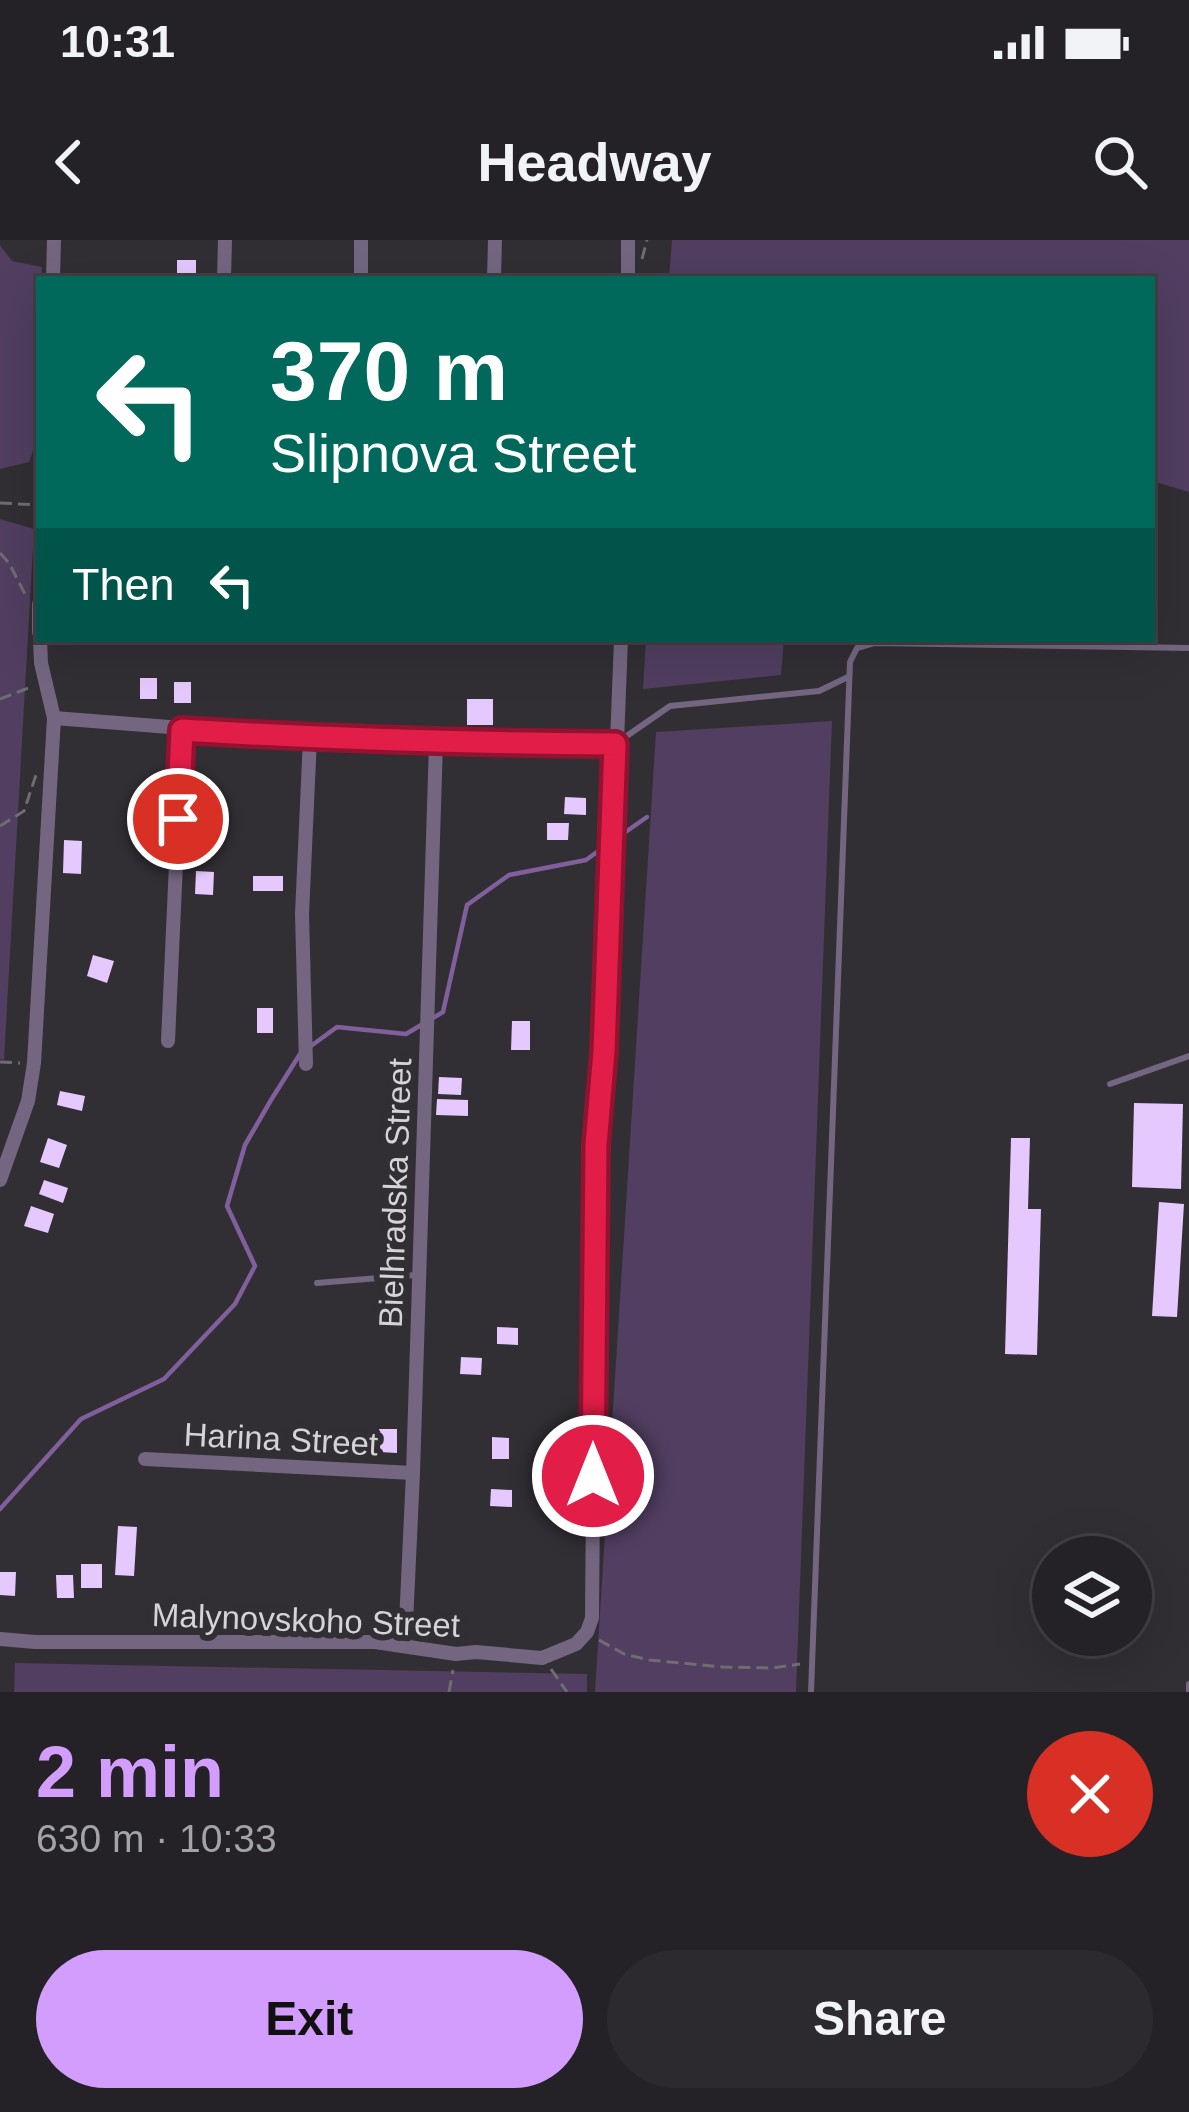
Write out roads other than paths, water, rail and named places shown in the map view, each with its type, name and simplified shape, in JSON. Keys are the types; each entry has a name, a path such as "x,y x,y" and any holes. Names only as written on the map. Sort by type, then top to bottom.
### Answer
{"street":[{"path":"52,276 54,240"},
{"path":"224,276 225,240"},
{"path":"361,240 362,276"},
{"path":"494,276 495,240"},
{"path":"628,240 628,276"},
{"path":"0,1180 28,1101 34,1063 54,718 39,642"},
{"path":"54,718 310,738 615,744 621,642"},
{"path":"168,1041 182,730"},
{"path":"306,1064 302,914 310,738"},
{"name":"Bielhradska Street","path":"405,1645 436,742"},
{"name":"Malynovskoho Street","path":"0,1639 375,1642 456,1654 542,1658 576,1644 590,1625 596,1145 615,744"},
{"name":"Harina Street","path":"145,1459 413,1473"}],"lane":[{"path":"811,1692 850,662 857,648 874,643 1189,648"},
{"path":"615,744 670,706 819,692 848,677"},
{"path":"1110,1084 1189,1056"},
{"path":"317,1282 419,1274"}],"waterway":[{"path":"617,838 647,817"},
{"path":"0,1509 81,1419 164,1379 235,1304 255,1266 227,1206 245,1145 300,1054 337,1027 406,1034 443,1012 467,905 509,875 586,860 608,844"}]}
